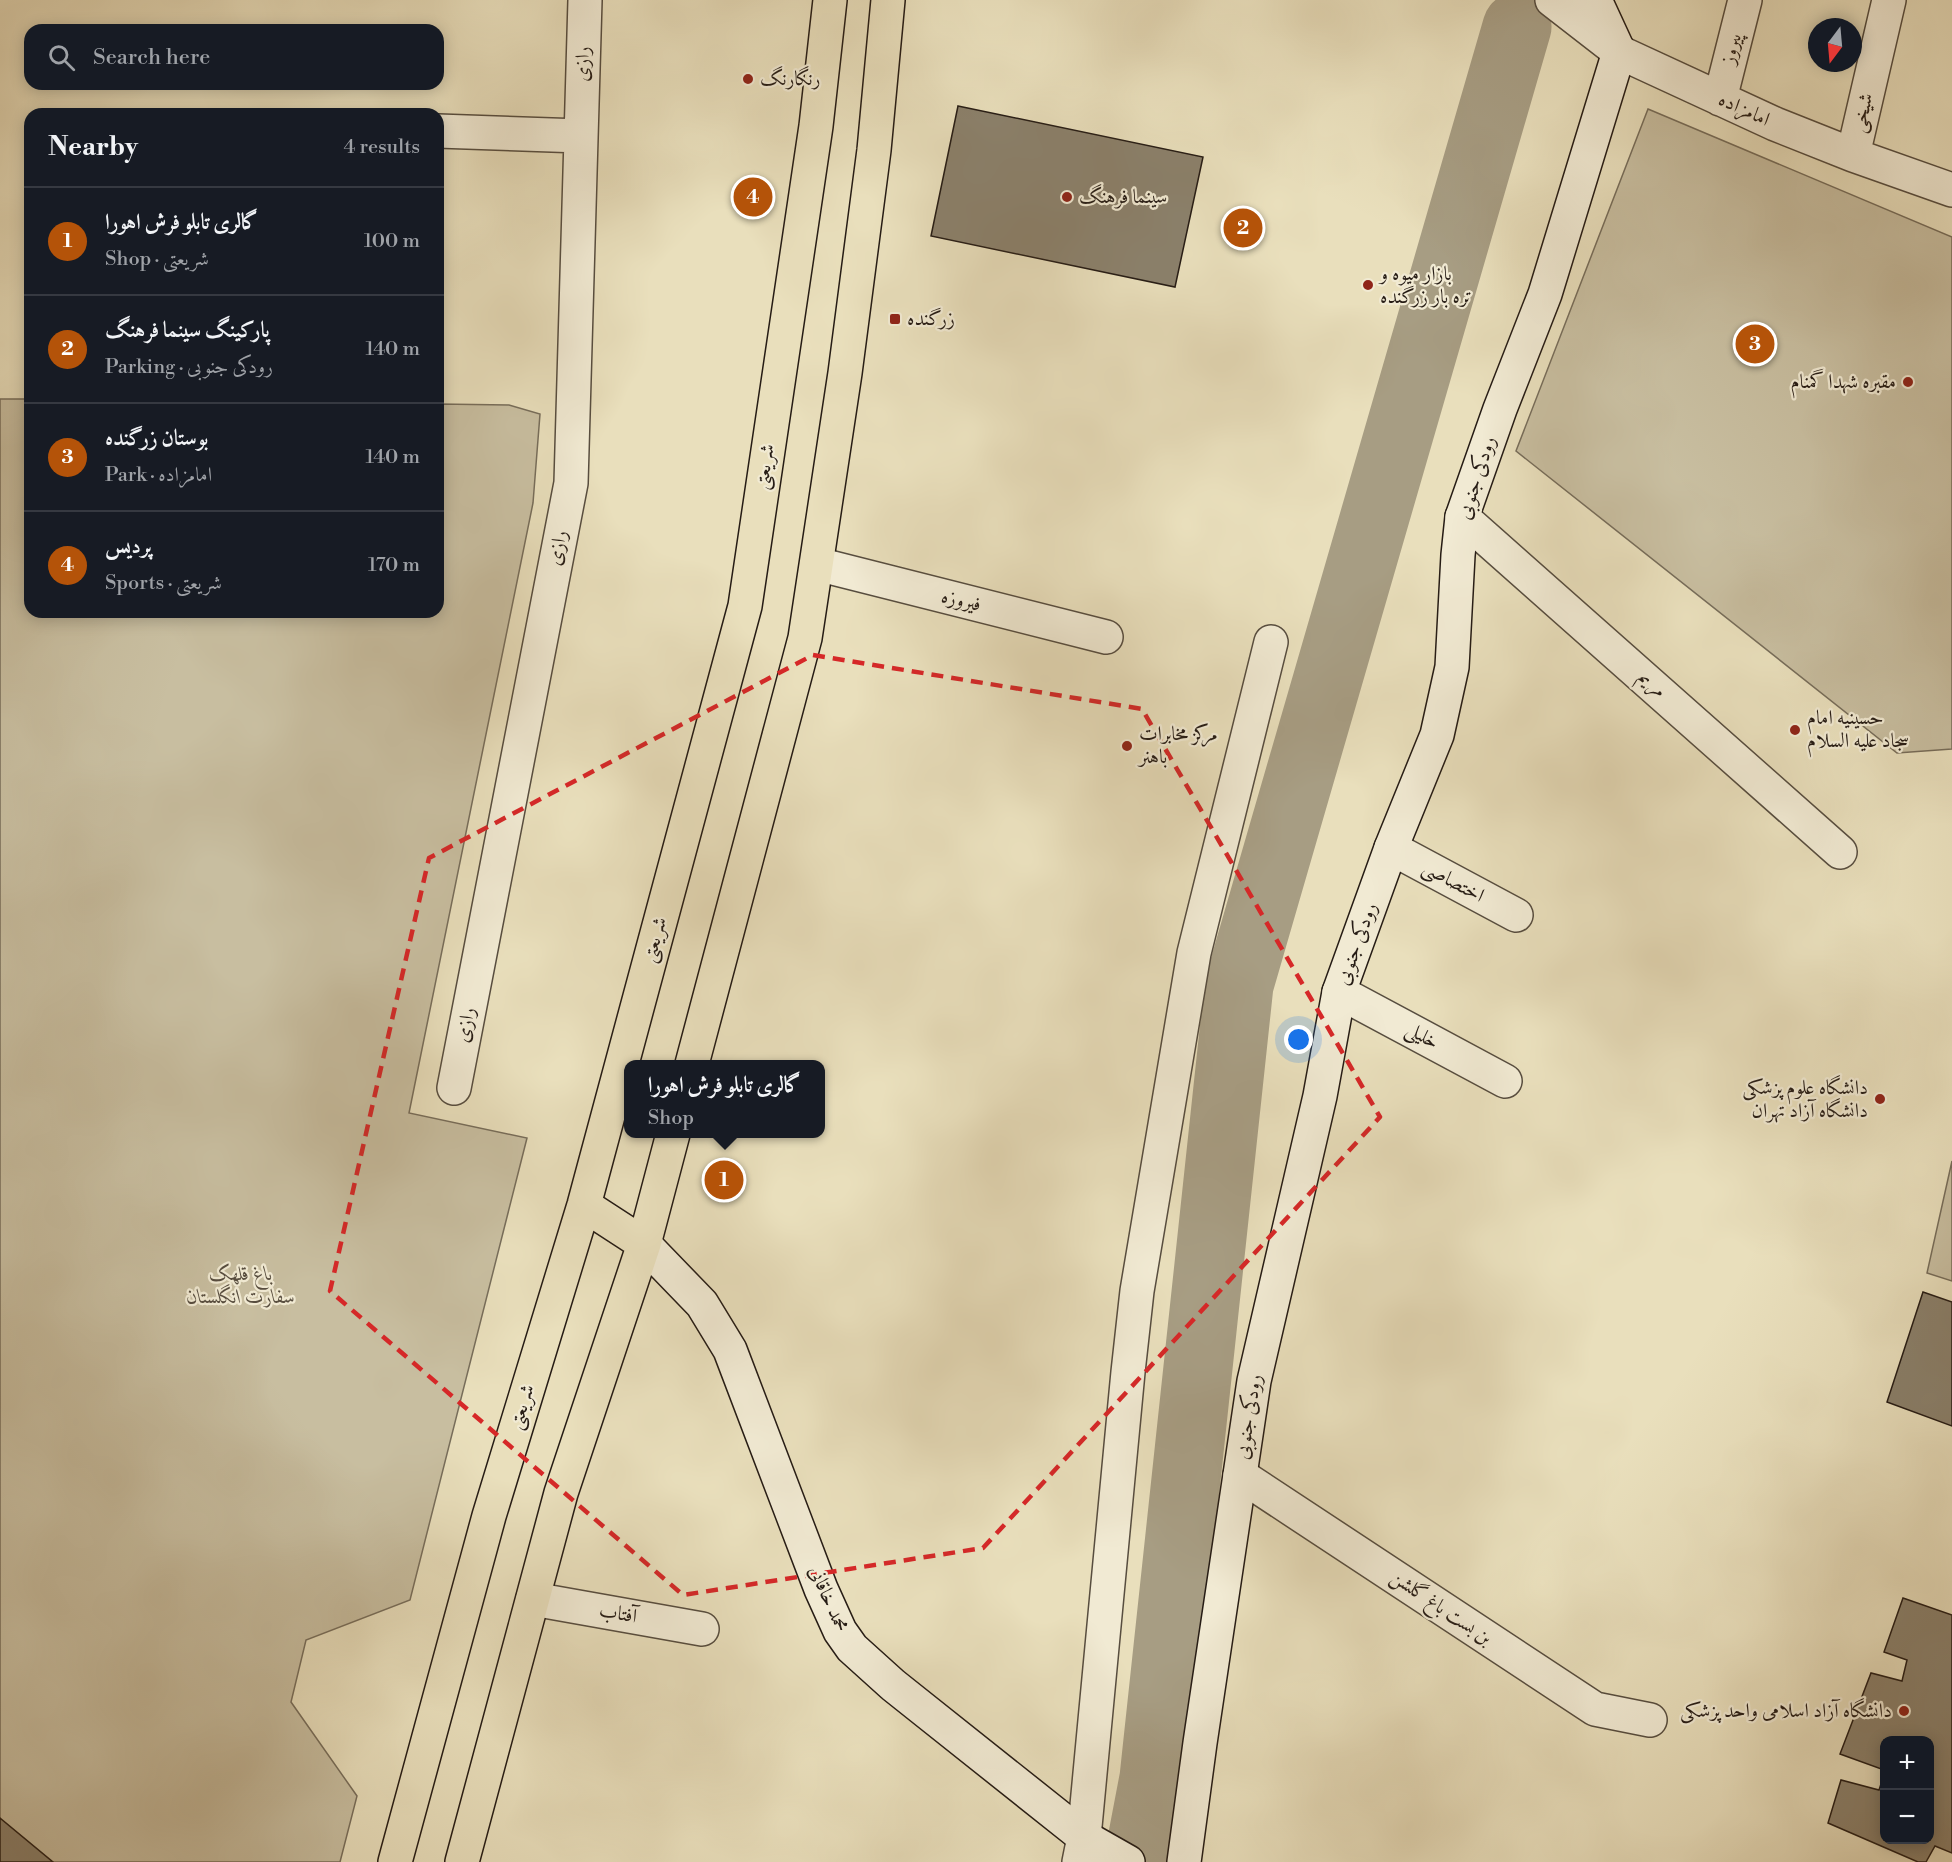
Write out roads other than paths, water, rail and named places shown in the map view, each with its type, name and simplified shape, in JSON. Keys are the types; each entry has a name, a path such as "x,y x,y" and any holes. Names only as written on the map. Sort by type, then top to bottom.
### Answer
{"main road":[{"name":"شریعتی","path":"395,1862 489,1516 584,1205 745,606 816,126 830,0"},
{"path":"693,1060 802,648 817,564 845,373 869,185 888,0"},
{"path":"462,1862 561,1493 644,1244 672,1138"},
{"path":"584,1205 644,1244"}],"street":[{"name":"رازی","path":"454,1088 571,483 585,0"},
{"name":"امامزاده","path":"1552,0 1619,52 1775,124 1852,155 1952,190"},
{"path":"1594,0 1619,52"},
{"name":"پیروز","path":"1720,99 1745,0"},
{"name":"شیخی","path":"1852,155 1889,0"},
{"name":"رودکی جنوبی","path":"1184,1862 1254,1381 1320,1096 1339,992 1391,848 1437,735 1452,667 1462,517 1500,409 1545,294 1619,52"},
{"path":"444,131 581,136"},
{"name":"مریم","path":"1462,517 1840,852"},
{"name":"فیروزه","path":"817,564 1106,637"},
{"path":"1082,1849 1137,1291 1194,953 1270,642"},
{"name":"اختصاصی","path":"1391,848 1516,915"},
{"name":"خلیلی","path":"1339,992 1504,1081"},
{"name":"محمد خاقانی","path":"644,1244 702,1304 730,1350 821,1589 840,1631 852,1648 1082,1849 1128,1862"},
{"name":"بن بست باغ گلشن","path":"1240,1474 1595,1710 1650,1720"},
{"name":"آفتاب","path":"533,1599 702,1629"}],"waterway":[{"path":"1138,1862 1154,1778 1239,985 1517,27"}],"place":[{"name":"رنگارنگ","path":"748,79"},
{"name":"پردیس","path":"753,197"},
{"name":"سینما فرهنگ","path":"1067,197"},
{"name":"پارکینگ سینما فرهنگ","path":"1243,228"},
{"name":"بازار میوه و تره بار زرگنده","path":"1368,285"},
{"name":"زرگنده","path":"895,319"},
{"name":"بوستان زرگنده","path":"1755,344"},
{"name":"مقبره شهدا گمنام","path":"1908,382"},
{"name":"حسینیه امام سجاد علیه السلام","path":"1795,730"},
{"name":"مرکز مخابرات باهنر","path":"1127,746"},
{"name":"دانشگاه علوم پزشکی دانشگاه آزاد تهران","path":"1880,1099"},
{"name":"گالری تابلو فرش اهورا","path":"724,1180"},
{"name":"دانشگاه آزاد اسلامی واحد پزشکی","path":"1904,1711"}],"park label":[{"name":"باغ قلهک سفارت انگلستان","path":"241,1286"}]}
